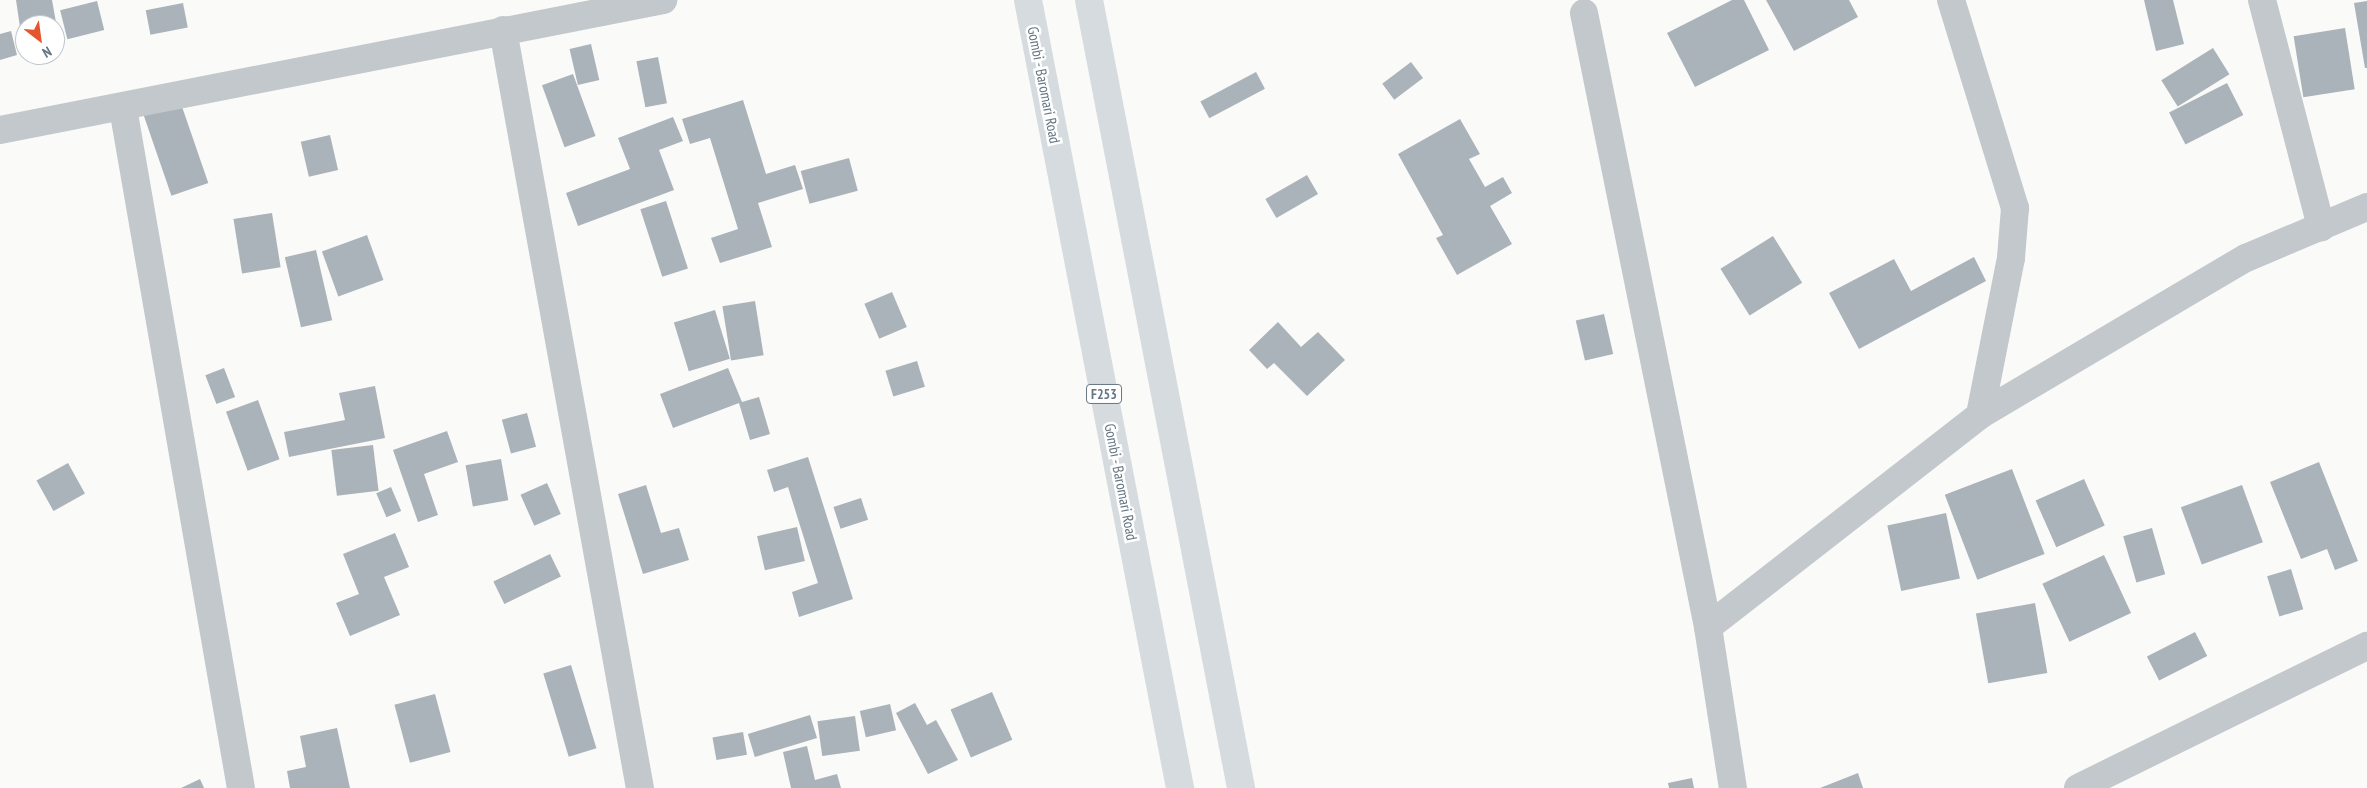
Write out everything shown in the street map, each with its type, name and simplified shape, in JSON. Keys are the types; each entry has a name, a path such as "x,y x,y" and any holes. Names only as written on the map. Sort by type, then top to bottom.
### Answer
{"main road":[{"name":"Gombi - Baromari Road","path":"1028,0 1180,788"},
{"path":"1089,0 1241,788"}],"street":[{"path":"0,130 122,108 503,30 663,0"},
{"path":"1952,0 2015,208 2011,258 1980,415"},
{"path":"2262,0 2321,227"},
{"path":"1584,13 1708,627 1732,788"},
{"path":"503,30 640,788"},
{"path":"122,108 242,788"},
{"path":"1708,627 1980,415 2246,258 2367,207"},
{"path":"2078,788 2118,779 2367,646"}],"building":[{"path":"16,0 52,0 55,15 18,15"},
{"path":"1732,0 1744,0 1769,50 1695,87 1667,33"},
{"path":"1766,0 1849,0 1858,17 1794,51"},
{"path":"2144,0 2173,0 2184,44 2156,51"},
{"path":"97,1 104,30 67,39 65,15 61,15 60,10"},
{"path":"2367,1 2367,68 2365,68 2354,3"},
{"path":"183,3 188,28 150,35 146,10"},
{"path":"2345,28 2355,89 2303,97 2294,36"},
{"path":"11,31 15,56 0,60 0,34"},
{"path":"591,44 599,80 578,85 570,49"},
{"path":"2213,48 2229,74 2178,107 2161,80"},
{"path":"658,57 667,103 645,107 636,61"},
{"path":"1411,62 1423,78 1394,100 1382,84"},
{"path":"1256,72 1265,89 1209,118 1200,102"},
{"path":"573,74 596,136 565,147 542,85"},
{"path":"2227,83 2243,115 2185,145 2169,113"},
{"path":"179,98 208,183 171,196 142,111"},
{"path":"743,100 766,174 795,165 803,189 758,203 772,247 720,263 711,238 738,229 710,138 690,144 682,119"},
{"path":"673,117 683,141 659,150 674,190 578,226 566,193 630,169 618,138"},
{"path":"1460,119 1480,154 1469,159 1485,187 1503,177 1512,193 1490,206 1512,244 1457,275 1436,238 1443,235 1398,154"},
{"path":"330,135 338,170 309,177 301,142"},
{"path":"849,158 858,191 810,204 801,171"},
{"path":"1307,175 1318,194 1276,218 1265,199"},
{"path":"666,201 688,269 662,277 640,209"},
{"path":"272,213 281,267 242,273 233,219"},
{"path":"367,235 383,280 338,297 322,251"},
{"path":"1773,236 1802,283 1750,315 1720,269"},
{"path":"316,250 332,320 301,327 285,257"},
{"path":"1974,257 1986,281 1859,349 1829,293 1894,259 1911,291"},
{"path":"892,292 907,327 879,339 864,304"},
{"path":"755,301 764,355 731,360 722,306"},
{"path":"715,310 730,359 689,371 674,323"},
{"path":"1604,314 1613,354 1585,360 1576,321"},
{"path":"1278,322 1301,347 1318,332 1345,360 1307,396 1274,363 1267,369 1249,350"},
{"path":"917,361 925,387 893,396 885,371"},
{"path":"224,368 235,397 216,404 205,375"},
{"path":"728,368 742,402 759,397 770,434 750,440 739,403 673,428 660,394"},
{"path":"375,386 385,438 289,457 284,432 345,420 339,393"},
{"path":"258,400 280,459 248,471 226,412"},
{"path":"527,413 536,447 511,454 502,420"},
{"path":"447,431 458,462 424,474 438,515 418,522 393,450"},
{"path":"373,445 379,491 337,496 331,450"},
{"path":"808,457 853,599 799,617 792,592 818,583 788,487 774,492 767,470"},
{"path":"501,459 508,500 473,507 466,465"},
{"path":"2319,462 2358,561 2335,570 2327,549 2301,559 2270,482"},
{"path":"68,463 85,494 53,511 37,480"},
{"path":"2012,469 2045,554 1977,580 1945,495"},
{"path":"2084,479 2105,526 2056,547 2036,501"},
{"path":"547,483 561,514 534,526 521,495"},
{"path":"646,485 661,533 679,528 689,560 643,574 618,494"},
{"path":"2242,485 2263,542 2202,565 2181,507"},
{"path":"391,487 401,511 386,517 376,493"},
{"path":"861,498 868,520 841,529 833,507"},
{"path":"1946,513 1960,579 1901,591 1887,525"},
{"path":"797,527 805,561 765,570 757,536"},
{"path":"2152,528 2165,574 2136,582 2123,536"},
{"path":"395,533 409,567 384,577 400,615 350,636 336,603 359,594 343,554"},
{"path":"550,554 561,576 504,604 493,582"},
{"path":"2104,555 2131,613 2069,642 2042,584"},
{"path":"2291,569 2303,609 2279,616 2267,576"},
{"path":"2035,603 2047,673 1988,683 1976,613"},
{"path":"2195,632 2207,656 2159,681 2147,657"},
{"path":"571,665 596,748 569,757 543,673"},
{"path":"992,692 1012,740 971,757 951,710"},
{"path":"435,694 451,752 410,763 394,705"},
{"path":"915,703 927,725 936,720 958,760 928,774 896,713"},
{"path":"890,704 896,730 866,737 860,711"},
{"path":"810,715 817,738 755,757 748,734"},
{"path":"855,716 860,751 822,756 817,721"},
{"path":"337,728 350,788 290,788 287,771 306,767 300,736"},
{"path":"743,732 747,755 716,760 712,737"},
{"path":"807,746 815,780 837,774 841,788 791,788 783,752"},
{"path":"1858,773 1863,788 1820,788"},
{"path":"1692,778 1694,788 1669,788 1668,783"},
{"path":"200,779 204,788 181,788"}]}
